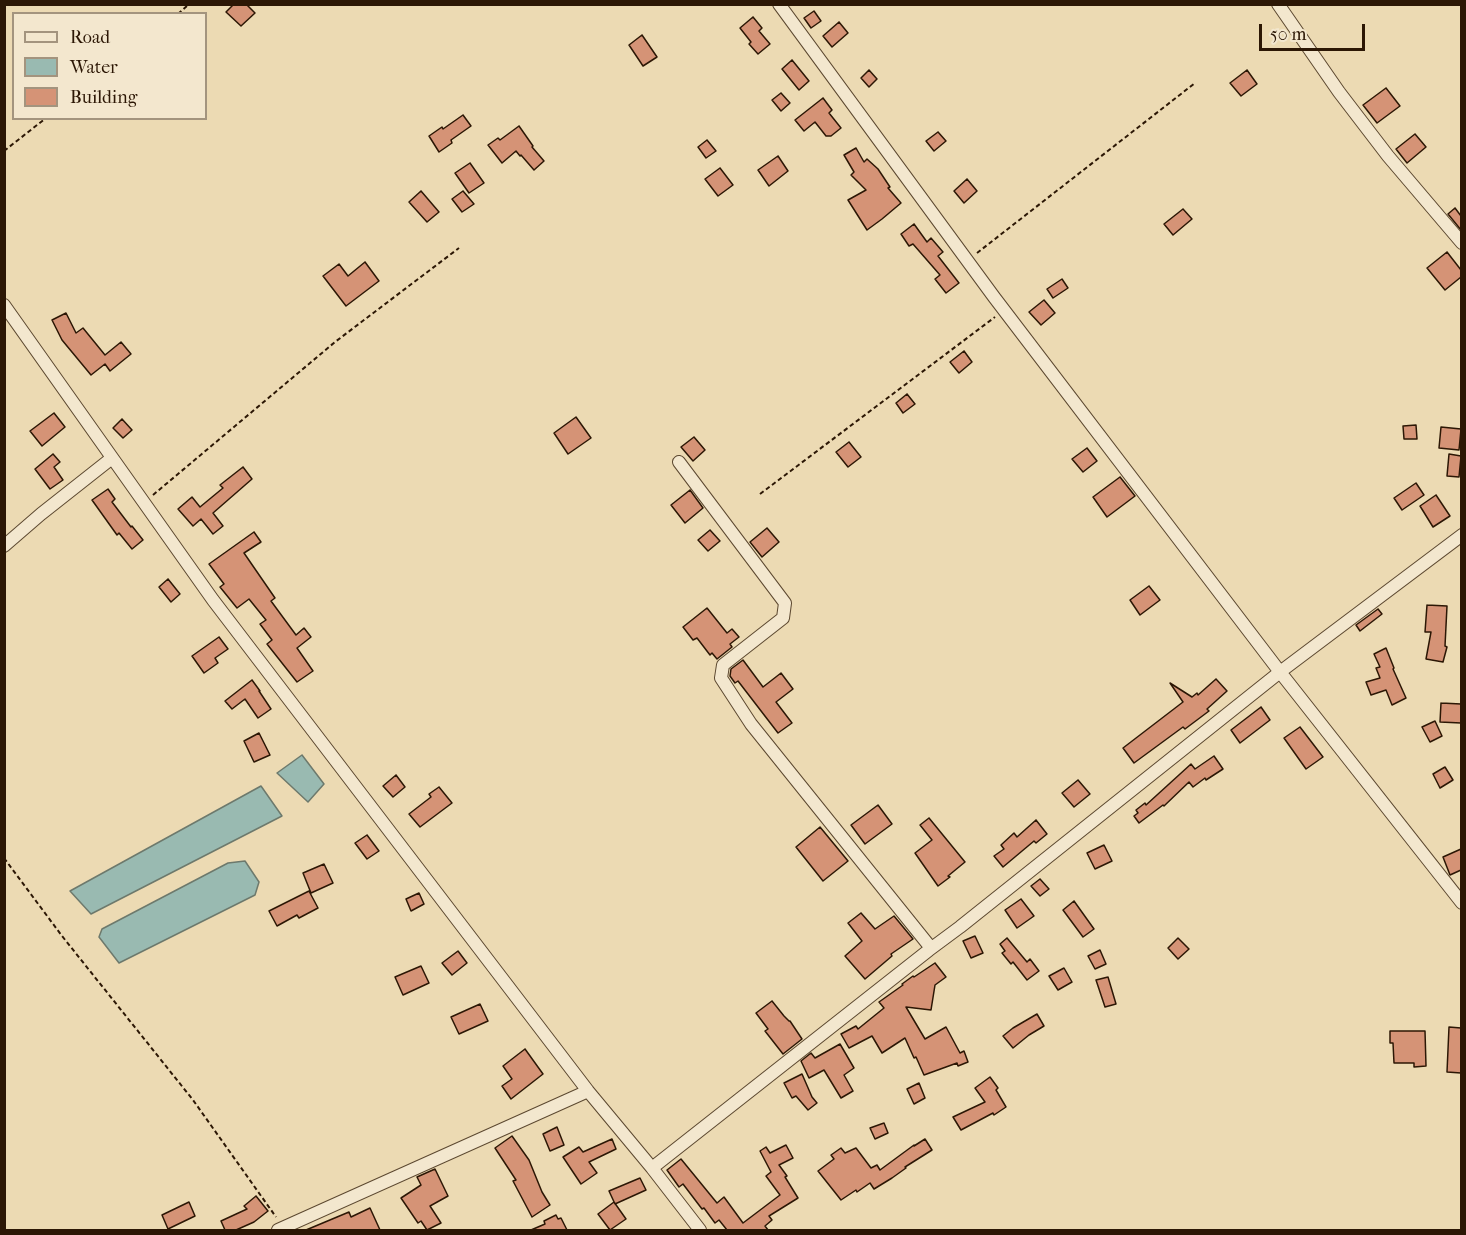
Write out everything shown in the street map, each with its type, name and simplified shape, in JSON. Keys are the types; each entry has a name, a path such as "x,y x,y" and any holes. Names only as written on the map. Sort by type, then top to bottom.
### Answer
{"street":[{"path":"779,4 1004,310 1280,672 1461,903"},
{"path":"1278,4 1339,92 1388,156 1461,243"},
{"path":"4,305 213,600 588,1091 700,1230"},
{"path":"4,546 112,458"},
{"path":"679,462 785,603 783,618 723,665 721,678 751,724 931,948"},
{"path":"652,1168 1280,672 1461,535"},
{"path":"281,1229 588,1091"}],"path":[{"path":"967,260 1194,83"},
{"path":"4,151 43,120"},
{"path":"144,502 334,342 459,248"},
{"path":"760,494 1004,310"},
{"path":"4,858 62,936 193,1100 281,1229"}],"water":[{"path":"302,755 324,784 308,802 277,773"},
{"path":"261,786 282,816 91,914 70,891"},
{"path":"245,861 259,882 255,895 119,963 99,937 102,929 228,863"}],"building":[{"path":"234,4 246,4 255,13 241,26 226,12"},
{"path":"814,11 821,21 811,28 804,18"},
{"path":"753,17 762,28 759,31 770,44 758,54 740,28"},
{"path":"839,22 848,33 832,47 823,36"},
{"path":"642,35 657,57 643,66 629,45"},
{"path":"792,60 809,81 799,90 782,69"},
{"path":"869,70 877,79 869,87 861,78"},
{"path":"1247,70 1257,84 1241,96 1230,83"},
{"path":"1386,88 1400,106 1377,123 1363,105"},
{"path":"781,93 790,103 781,111 772,100"},
{"path":"823,98 832,110 829,113 841,128 831,136 826,136 815,122 804,131 795,120"},
{"path":"463,115 471,126 439,152 429,136"},
{"path":"519,126 544,161 534,170 516,151 502,163 488,145 498,138 500,140"},
{"path":"938,132 946,141 934,151 926,141"},
{"path":"1415,134 1426,147 1407,163 1396,149"},
{"path":"707,140 716,151 706,158 698,147"},
{"path":"856,148 864,162 867,159 878,169 890,187 888,188 901,203 867,230 848,200 866,190 851,175 854,172 844,155"},
{"path":"778,156 788,171 769,186 758,170"},
{"path":"470,163 484,183 469,193 455,173"},
{"path":"720,168 733,185 718,196 705,179"},
{"path":"967,179 977,191 964,203 954,191"},
{"path":"421,191 439,212 427,222 409,202"},
{"path":"463,191 474,204 462,212 452,199"},
{"path":"1455,208 1461,216 1461,230 1448,214"},
{"path":"1183,209 1192,219 1173,235 1164,224"},
{"path":"914,224 927,242 931,238 943,252 938,256 959,283 946,293 935,279 940,275 913,244 909,246 901,234"},
{"path":"1447,252 1461,270 1461,277 1445,290 1427,268"},
{"path":"365,262 379,281 346,306 323,276 339,264 348,276"},
{"path":"1062,279 1068,288 1053,298 1047,289"},
{"path":"1044,300 1055,313 1041,325 1029,312"},
{"path":"66,313 76,333 83,328 105,355 121,342 131,354 110,371 105,364 91,375 62,340 52,320"},
{"path":"964,351 972,362 959,373 950,362"},
{"path":"907,394 915,404 903,413 896,403"},
{"path":"54,413 65,427 42,446 30,431"},
{"path":"576,417 591,438 568,454 554,433"},
{"path":"122,419 132,430 123,438 113,428"},
{"path":"1416,425 1417,439 1404,439 1403,426"},
{"path":"1441,427 1461,429 1459,450 1439,448"},
{"path":"694,437 705,450 693,461 681,447"},
{"path":"849,442 861,457 848,467 836,452"},
{"path":"1087,448 1097,461 1083,472 1072,459"},
{"path":"53,454 60,462 54,467 63,480 50,489 35,469"},
{"path":"1449,454 1461,456 1459,477 1447,476"},
{"path":"243,467 252,479 213,513 223,526 213,534 201,519 193,526 178,509 192,497 200,507 223,488 220,485"},
{"path":"1120,477 1135,496 1107,517 1093,497"},
{"path":"1416,483 1424,495 1402,510 1394,498"},
{"path":"108,489 115,499 112,502 143,540 132,549 119,533 117,535 92,500"},
{"path":"690,490 703,508 685,523 671,505"},
{"path":"1436,495 1450,516 1433,527 1420,506"},
{"path":"767,528 779,542 762,557 750,542"},
{"path":"710,530 720,541 708,551 698,540"},
{"path":"254,532 261,542 244,553 275,598 271,601 296,635 304,628 311,637 297,648 313,671 297,682 267,644 272,640 260,624 266,620 249,599 237,608 220,587 224,584 209,564"},
{"path":"168,579 180,594 171,602 159,587"},
{"path":"1149,586 1160,600 1140,615 1130,600"},
{"path":"1427,605 1447,606 1445,646 1447,647 1443,662 1426,659 1431,632 1425,632"},
{"path":"707,608 727,633 732,629 739,637 730,644 732,647 717,659 712,653 710,655 697,638 693,640 683,627"},
{"path":"1378,609 1382,614 1360,631 1356,625"},
{"path":"219,637 228,649 215,658 218,663 204,673 192,656"},
{"path":"1386,648 1406,698 1392,705 1386,690 1371,695 1366,682 1380,678 1376,668 1380,667 1374,654"},
{"path":"743,660 763,687 781,673 793,689 776,702 792,723 778,733 738,681 735,683 730,676 731,669"},
{"path":"1216,679 1227,691 1207,709 1209,711 1134,763 1123,748 1183,702 1170,683 1192,697 1197,693 1198,695"},
{"path":"252,680 271,709 258,718 245,699 232,709 225,701"},
{"path":"1441,703 1461,704 1461,723 1440,722"},
{"path":"1261,707 1270,720 1240,743 1231,730"},
{"path":"1435,721 1442,736 1430,742 1422,727"},
{"path":"1300,727 1323,757 1306,769 1284,738"},
{"path":"259,733 270,755 254,762 244,741"},
{"path":"1214,756 1223,769 1193,787 1189,782 1164,806 1139,823 1134,816 1138,813 1136,810 1145,803 1146,805 1191,764 1195,769"},
{"path":"1445,767 1453,780 1440,788 1433,774"},
{"path":"396,775 405,787 393,797 383,786"},
{"path":"1078,780 1090,794 1074,807 1062,793"},
{"path":"439,787 452,803 420,827 409,814 431,797 429,794"},
{"path":"878,805 892,824 865,844 851,825"},
{"path":"929,818 965,862 938,886 915,853 932,840 920,825"},
{"path":"1036,820 1047,834 1036,843 1034,841 1003,867 994,856 1004,849 1001,845 1014,833 1017,837"},
{"path":"820,827 848,861 823,881 796,847"},
{"path":"367,835 379,851 367,859 355,843"},
{"path":"1104,845 1112,861 1095,869 1087,853"},
{"path":"1461,849 1461,870 1450,875 1443,857"},
{"path":"324,864 333,883 311,893 303,873"},
{"path":"1040,879 1049,889 1040,896 1031,886"},
{"path":"309,891 318,908 299,918 297,915 277,926 269,911"},
{"path":"419,893 424,904 411,911 406,899"},
{"path":"1021,899 1034,916 1017,928 1005,910"},
{"path":"1074,901 1094,929 1083,937 1063,910"},
{"path":"861,913 875,929 894,916 913,939 891,954 892,956 865,979 845,956 862,941 848,923"},
{"path":"975,936 983,953 971,958 963,941"},
{"path":"1007,938 1027,962 1030,959 1039,971 1027,980 1013,962 1011,964 1002,953 1005,951 1000,944"},
{"path":"1178,938 1189,949 1178,959 1168,948"},
{"path":"1100,950 1106,964 1095,969 1088,956"},
{"path":"458,951 467,963 452,975 442,963"},
{"path":"935,963 946,977 935,985 931,1010 906,1007 925,1039 946,1027 960,1053 964,1051 968,1062 958,1066 957,1063 924,1075 905,1038 882,1053 872,1036 849,1048 841,1034 856,1026 858,1029 884,1008 879,1002 913,976"},
{"path":"421,966 429,983 403,995 395,977"},
{"path":"1064,968 1072,982 1058,990 1049,976"},
{"path":"1108,977 1116,1004 1105,1007 1096,980"},
{"path":"772,1001 802,1039 783,1054 765,1031 768,1029 756,1013"},
{"path":"480,1004 488,1021 459,1034 451,1017"},
{"path":"1037,1014 1044,1026 1013,1048 1003,1036"},
{"path":"1449,1027 1461,1028 1461,1073 1447,1072"},
{"path":"1390,1031 1425,1031 1426,1066 1414,1067 1414,1063 1394,1063"},
{"path":"840,1044 854,1068 844,1075 853,1091 841,1098 824,1070 809,1078 801,1061 811,1053 815,1058"},
{"path":"525,1049 543,1074 511,1099 502,1086 512,1079 503,1066"},
{"path":"802,1074 817,1103 808,1110 796,1096 792,1098 784,1083"},
{"path":"990,1077 998,1088 996,1090 1006,1107 961,1130 953,1117 985,1102 975,1088"},
{"path":"919,1083 925,1098 914,1104 907,1089"},
{"path":"884,1123 888,1133 875,1139 870,1128"},
{"path":"557,1127 564,1145 550,1151 543,1134"},
{"path":"512,1136 529,1160 550,1205 532,1217 513,1181 516,1180 495,1148"},
{"path":"612,1139 616,1149 589,1162 597,1173 581,1184 563,1157 579,1147 583,1152"},
{"path":"925,1139 932,1150 874,1189 870,1183 841,1200 818,1171 834,1159 831,1155 841,1148 845,1153 856,1148 871,1168 877,1165 880,1170"},
{"path":"786,1145 793,1158 779,1165 798,1198 769,1216 772,1220 765,1226 768,1230 727,1230 719,1220 715,1223 683,1184 679,1187 667,1170 681,1159 717,1203 724,1197 743,1223 780,1195 766,1176 771,1172 760,1151 766,1147 770,1153"},
{"path":"435,1169 448,1196 430,1206 441,1223 427,1230 421,1221 418,1223 401,1198 421,1185 417,1177"},
{"path":"640,1178 646,1190 615,1204 609,1191"},
{"path":"256,1196 268,1211 254,1222 236,1230 225,1230 221,1221 247,1209 244,1206"},
{"path":"189,1202 195,1216 168,1229 162,1215"},
{"path":"614,1202 626,1219 610,1230 598,1214"},
{"path":"370,1208 380,1230 306,1230 349,1212 351,1217"},
{"path":"556,1215 558,1219 561,1218 567,1230 531,1230 545,1224 544,1221"}]}
